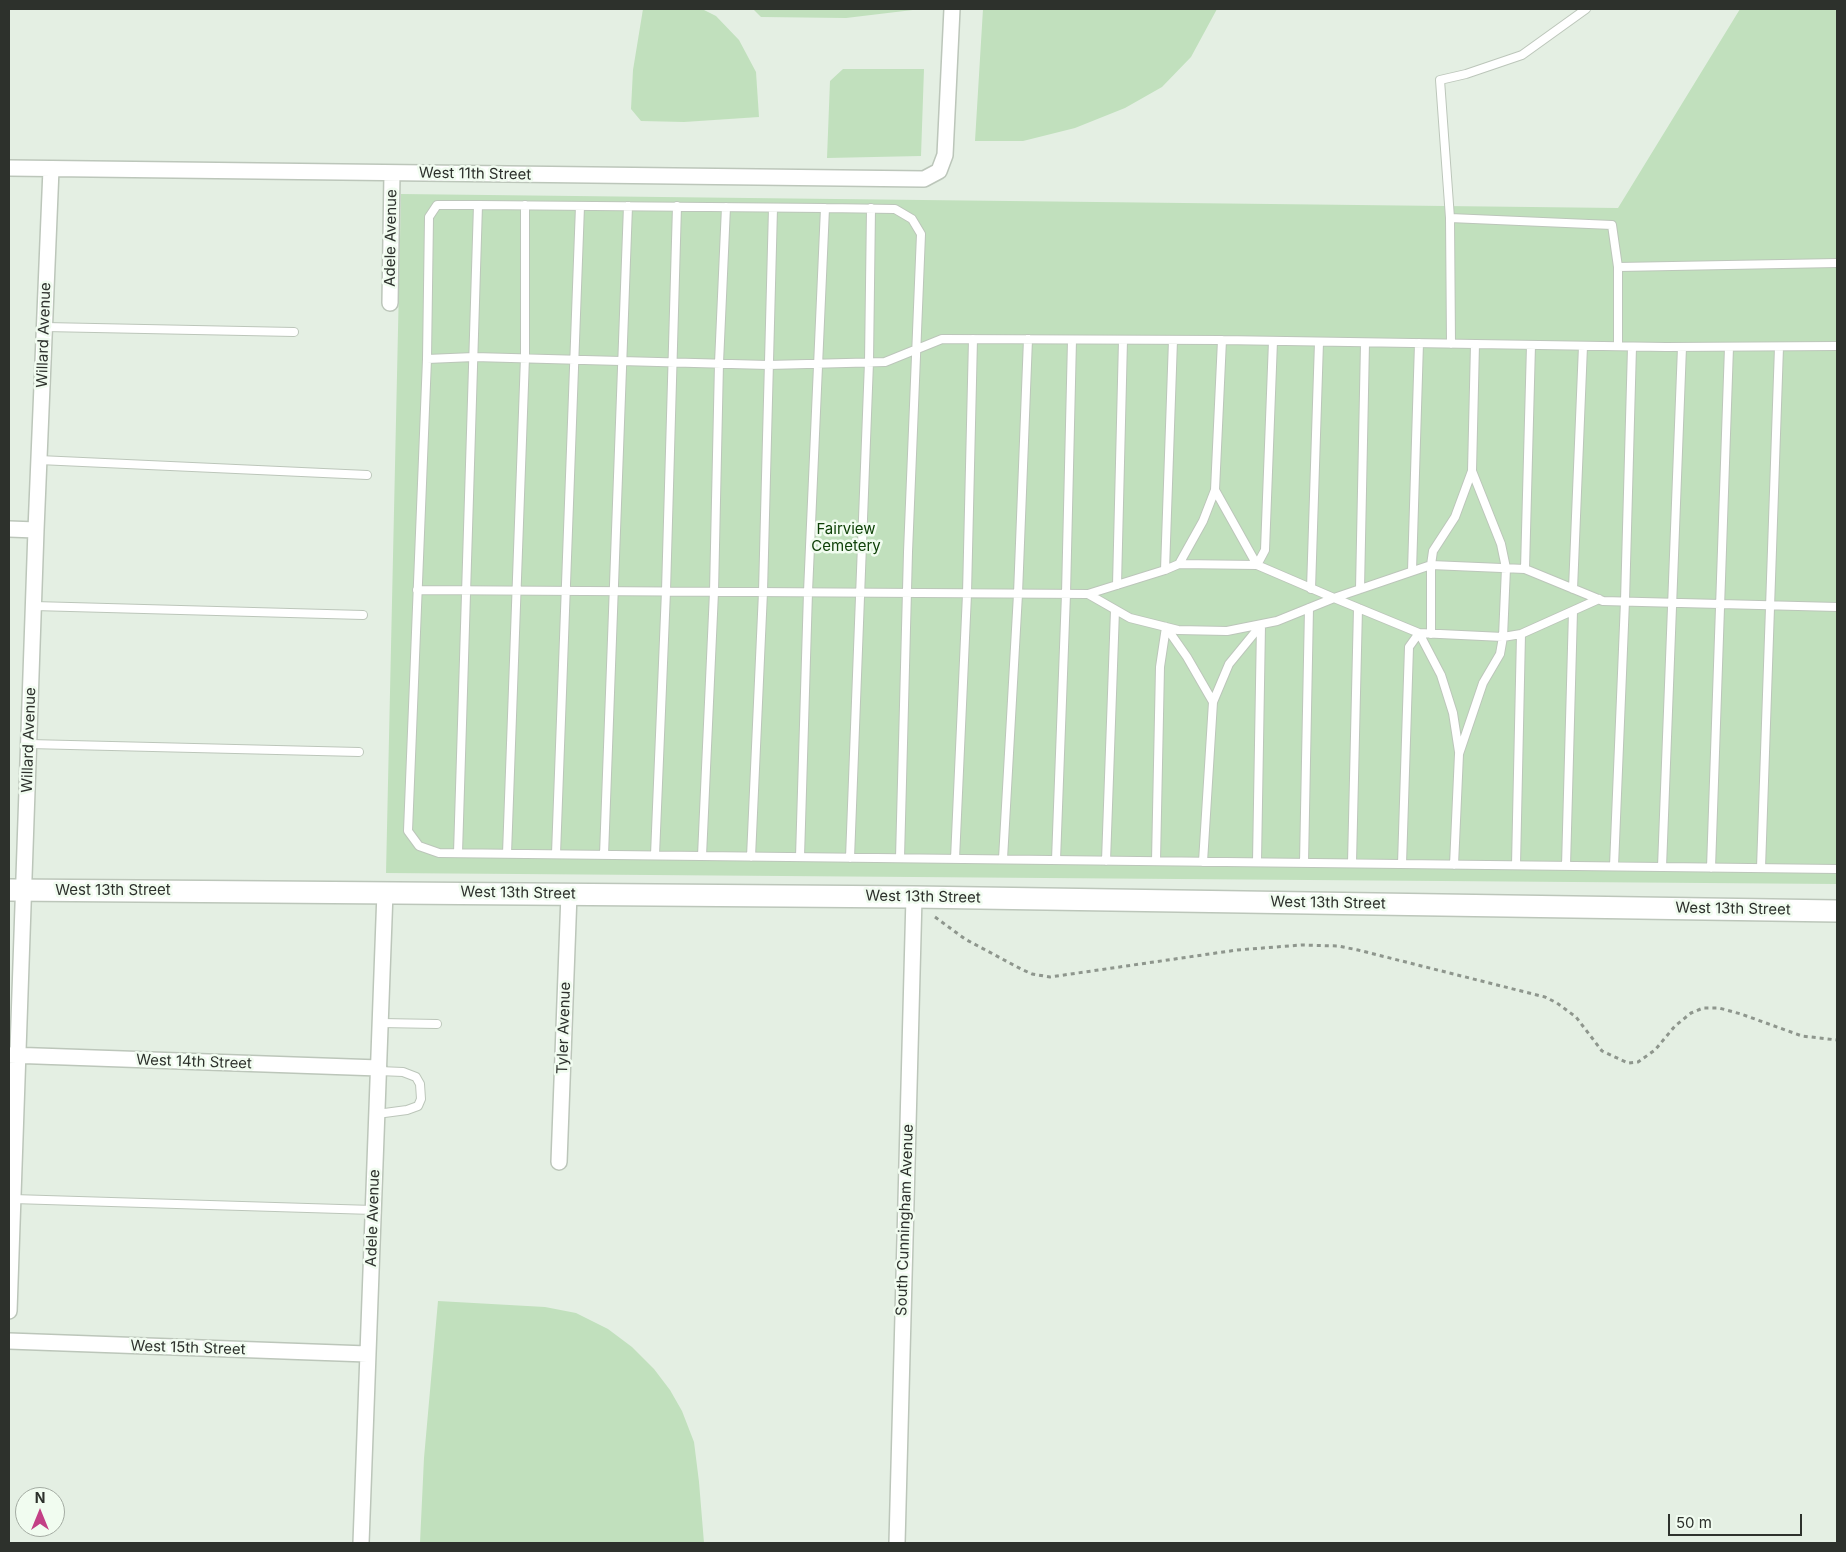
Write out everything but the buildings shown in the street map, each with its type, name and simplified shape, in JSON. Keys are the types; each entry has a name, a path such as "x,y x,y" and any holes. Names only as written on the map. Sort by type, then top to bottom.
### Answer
{"street":[{"name":"West 11th Street","path":"9,168 924,179 939,171 945,155 952,9"},
{"name":"Willard Avenue","path":"9,1310 13,1199 16,890 29,744 51,169"},
{"name":"Adele Avenue","path":"390,303 392,173"},
{"path":"9,529 36,530"},
{"name":"West 13th Street","path":"16,890 569,894 914,902 1837,910"},
{"name":"Adele Avenue","path":"361,1543 385,892"},
{"name":"Tyler Avenue","path":"559,1162 569,894"},
{"name":"South Cunningham Avenue","path":"897,1543 914,902"},
{"name":"West 14th Street","path":"13,1055 379,1070"},
{"name":"West 15th Street","path":"9,1341 367,1354"}],"lane":[{"path":"1451,344 1450,218 1440,80 1466,74 1522,55 1586,9"},
{"path":"900,858 907,593 922,234 912,219 895,209 871,208 436,204 429,217 427,359 408,831 419,846 439,853 1837,869"},
{"path":"458,853 478,205"},
{"path":"507,854 525,357 525,205"},
{"path":"556,854 580,206"},
{"path":"604,855 628,206"},
{"path":"655,855 666,592 677,206"},
{"path":"702,856 714,592 719,363 726,207"},
{"path":"751,856 763,592 773,208"},
{"path":"800,857 808,592 826,208"},
{"path":"850,858 869,362 871,208"},
{"path":"1450,218 1612,225 1618,267 1618,346"},
{"path":"1618,267 1837,263"},
{"path":"45,327 294,332"},
{"path":"427,359 474,356 768,365 885,362 942,339 1222,340 1632,347 1837,346"},
{"path":"955,859 967,594 973,339"},
{"path":"1003,860 1018,594 1028,339"},
{"path":"1056,860 1066,594 1072,340"},
{"path":"1117,585 1123,340"},
{"path":"1164,570 1173,340"},
{"path":"1179,564 1203,521 1215,490 1222,340"},
{"path":"1257,565 1265,550 1274,341"},
{"path":"1311,588 1319,342"},
{"path":"1360,589 1366,342"},
{"path":"1412,571 1419,344"},
{"path":"1431,634 1431,565 1433,551 1455,517 1472,471 1475,344"},
{"path":"1525,569 1531,345"},
{"path":"1573,588 1583,346"},
{"path":"1614,866 1632,347"},
{"path":"1662,867 1682,347"},
{"path":"1711,868 1729,347"},
{"path":"1761,868 1779,347"},
{"path":"39,460 367,475"},
{"path":"1459,754 1483,683 1500,654 1503,637 1506,568 1501,544 1472,471"},
{"path":"1215,490 1257,565"},
{"path":"417,590 1088,594 1179,564 1257,565 1419,633 1503,637 1521,634 1600,599"},
{"path":"1088,594 1130,618 1178,630 1227,631 1277,621 1334,598 1431,565 1525,569 1600,599 1837,607"},
{"path":"34,606 363,615"},
{"path":"1304,863 1309,608"},
{"path":"1352,863 1358,608"},
{"path":"1106,861 1116,610"},
{"path":"1566,866 1573,611"},
{"path":"1203,862 1213,702 1229,664 1261,624"},
{"path":"1257,862 1261,624"},
{"path":"1166,627 1187,657 1213,702"},
{"path":"1156,861 1160,667 1166,627"},
{"path":"1419,633 1441,675 1453,713 1459,754 1454,864"},
{"path":"1402,864 1409,646 1419,633"},
{"path":"1516,865 1521,634"},
{"path":"29,744 359,752"},
{"path":"381,1023 437,1024"},
{"path":"377,1114 408,1110 418,1106 420,1099 420,1084 416,1077 403,1072 379,1070"},
{"path":"13,1199 373,1210"}],"path":[{"path":"914,902 941,920 965,940 1032,974 1050,977 1238,950 1301,944 1338,946 1545,997 1562,1006 1576,1017 1602,1051 1628,1063 1638,1062 1655,1050 1674,1026 1691,1013 1703,1008 1719,1008 1741,1014 1802,1036 1837,1040"}],"green space":[{"path":"643,9 702,9 716,16 739,40 756,72 759,117 684,122 641,121 631,109 633,70"},
{"path":"753,9 921,9 846,18 761,17"},
{"path":"983,9 1217,9 1191,57 1162,87 1125,108 1075,128 1023,141 975,141"},
{"name":"Fairview Cemetery","path":"1740,9 1837,9 1837,884 386,873 401,194 1618,208"},
{"path":"843,69 924,69 921,156 827,158 830,81"},
{"path":"438,1301 545,1307 576,1313 608,1329 632,1347 654,1369 670,1390 682,1411 694,1442 704,1543 420,1543 424,1458"}]}
